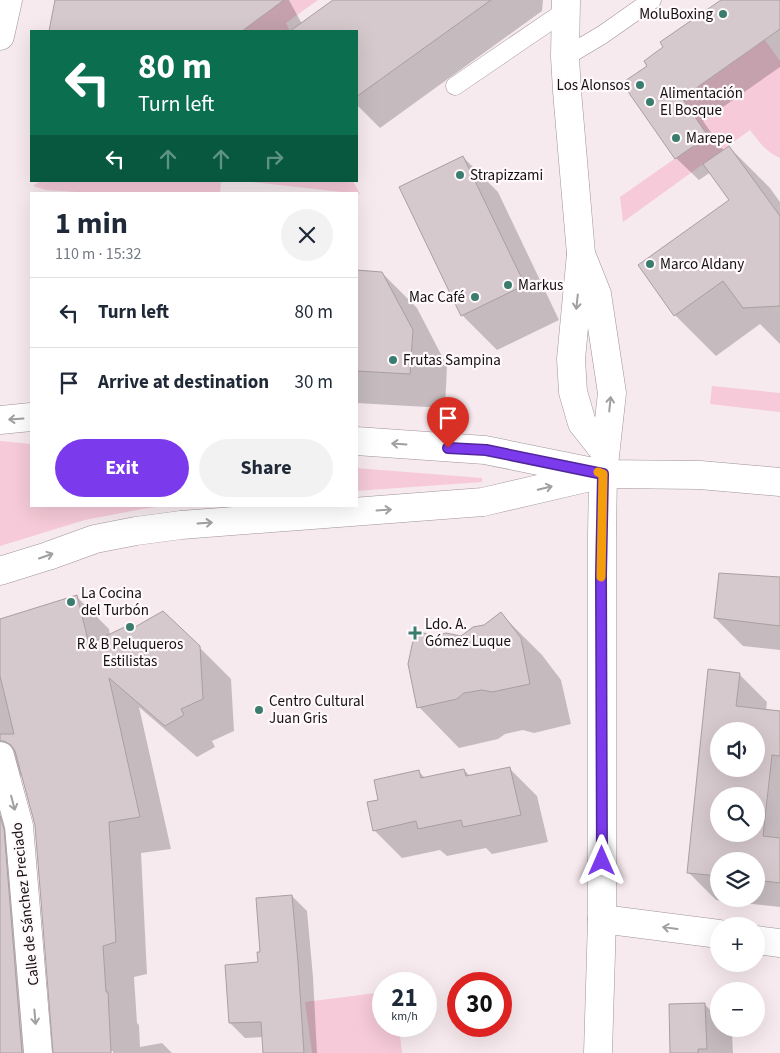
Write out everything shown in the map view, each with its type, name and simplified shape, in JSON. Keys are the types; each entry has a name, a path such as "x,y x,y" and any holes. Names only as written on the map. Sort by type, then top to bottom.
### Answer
{"street":[{"path":"0,36 8,0"},
{"path":"566,6 565,57 582,254 571,359 573,392 582,423 604,463"},
{"path":"582,254 597,294 612,393 604,463 601,575 602,919 598,1053"},
{"path":"0,420 30,418"},
{"path":"358,441 486,450 780,482"},
{"path":"0,571 95,539 136,531 181,525 483,502 604,463"},
{"name":"Calle de Sánchez Preciado","path":"0,756 19,826 38,1053"},
{"path":"602,919 710,933"},
{"path":"765,941 780,943"}],"lane":[{"path":"565,57 602,35 652,0"},
{"path":"455,86 566,6"}],"shaded area":[{"path":"274,0 318,0 286,23 290,30 243,30 276,5"},
{"path":"765,40 780,61 780,158 767,150 750,130 623,222 620,197 707,136 682,98"},
{"path":"39,182 221,182 220,192 76,192 46,190 33,186"},
{"path":"252,182 354,182 360,194 358,192 342,192"},
{"path":"712,386 780,393 780,412 710,404"},
{"path":"0,441 30,444 30,507 157,507 85,520 0,546"},
{"path":"358,468 482,478 482,482 358,491"},
{"path":"372,994 372,1037 400,1037 402,1053 312,1053 305,1002"}],"building":[{"path":"55,0 284,0 243,30 49,30"},
{"path":"333,0 491,0 358,96 358,30 291,30"},
{"path":"721,0 780,0 780,29 682,98 708,136 675,159 622,83 647,66 644,61 663,47 660,42"},
{"path":"729,146 780,216 780,306 743,308 723,281 674,316 638,265 729,200 703,164"},
{"path":"463,156 525,285 461,316 399,187"},
{"path":"358,270 382,272 413,330 410,374 358,371"},
{"path":"719,573 780,577 780,626 714,618"},
{"path":"77,595 89,644 133,623 135,627 163,611 200,646 203,699 181,709 184,715 165,726 109,678 140,817 109,822 116,942 103,946 106,992 108,992 111,1053 53,1053 35,825 15,751 11,745 0,741 0,734 14,734 0,676 0,619"},
{"path":"501,612 521,638 530,684 492,692 482,690 464,693 457,699 417,708 408,664 415,631 436,636 446,633 461,636 473,627 484,625"},
{"path":"708,669 740,673 736,706 780,711 780,756 772,755 765,818 765,787 710,787 710,842 765,842 765,836 780,838 780,883 765,881 765,852 710,852 710,875 687,873"},
{"path":"510,767 521,815 463,827 461,820 418,829 416,821 373,831 367,802 378,800 374,780 419,770 421,778 464,769 466,776"},
{"path":"0,816 4,829 22,1053 0,1053"},
{"path":"292,895 304,1053 263,1053 261,1022 229,1023 225,965 258,962 257,952 260,952 256,898"},
{"path":"705,1003 707,1049 698,1049 698,1053 670,1053 669,1004"}],"slow traffic":[{"path":"598,472 603,474 601,577"}],"place":[{"name":"MoluBoxing","path":"723,14"},
{"name":"Los Alonsos","path":"640,85"},
{"name":"Alimentación El Bosque","path":"650,102"},
{"name":"Marepe","path":"676,138"},
{"name":"Strapizzami","path":"460,175"},
{"name":"Marco Aldany","path":"650,264"},
{"name":"Markus","path":"508,285"},
{"name":"Mac Café","path":"475,297"},
{"name":"Frutas Sampina","path":"393,360"},
{"name":"La Cocina del Turbón","path":"71,602"},
{"name":"R & B Peluqueros Estilistas","path":"130,627"},
{"name":"Ldo. A. Gómez Luque","path":"415,633"},
{"name":"Centro Cultural Juan Gris","path":"259,710"}],"route":[{"path":"448,448 486,450 603,474 601,575 602,861"}]}
